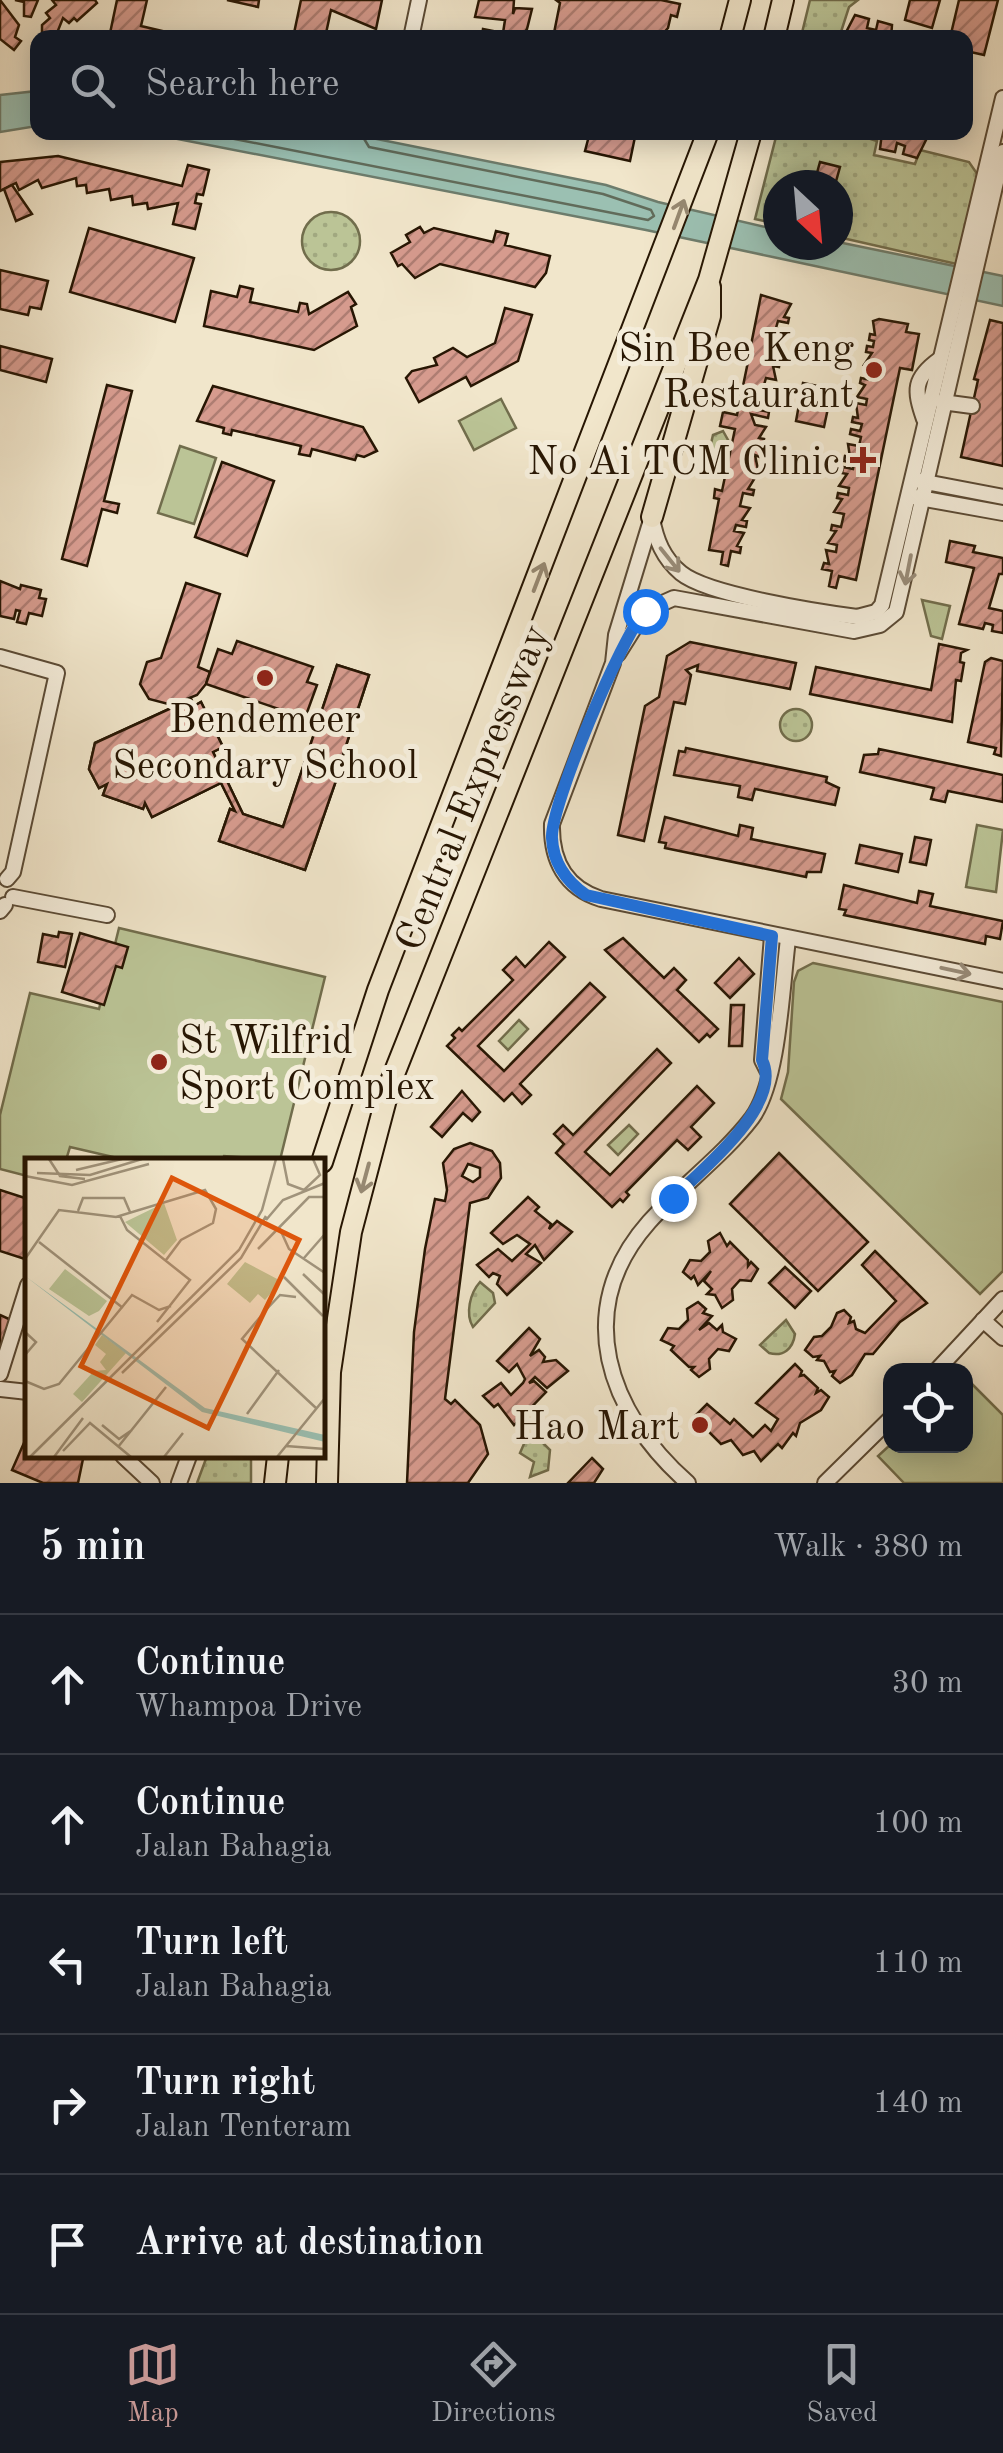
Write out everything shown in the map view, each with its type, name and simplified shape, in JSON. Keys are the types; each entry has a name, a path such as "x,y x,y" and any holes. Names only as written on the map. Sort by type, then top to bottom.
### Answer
{"highway":[{"path":"732,30 740,0"},
{"path":"776,30 784,0"},
{"name":"Central Expressway","path":"323,1158 378,990 705,140"},
{"name":"Central Expressway","path":"327,1483 330,1372 351,1232 390,1084 712,273 749,140"},
{"path":"652,517 710,316 712,273"},
{"path":"275,1483 281,1458"},
{"path":"281,1458 285,1483"}],"street":[{"path":"413,30 419,0"},
{"path":"918,481 942,402 1003,98"},
{"path":"970,261 1003,152"},
{"path":"956,317 924,420 902,602 880,625 854,631 674,598 654,605 637,620 613,664 552,824 552,841 565,877 586,895 1003,981"},
{"path":"942,402 972,406"},
{"path":"918,481 1003,498"},
{"path":"652,517 663,553 692,580 857,616 876,612 888,592 915,497"},
{"path":"915,497 1003,513"},
{"path":"613,664 616,635 652,517"},
{"path":"0,657 57,672 13,872 4,878 4,905 107,915"},
{"path":"768,1070 762,1060 772,936"},
{"path":"688,1483 628,1416 618,1393 606,1340 609,1303 627,1254 647,1224 753,1116 773,1060 788,939"},
{"path":"0,1374 25,1295"},
{"path":"943,1363 1003,1300"},
{"path":"983,1320 1003,1338"},
{"path":"0,1389 25,1392"},
{"path":"824,1483 883,1425"},
{"path":"125,1458 152,1483"},
{"path":"178,1483 188,1458"}],"shaded area":[{"path":"810,0 858,0 849,7 842,30 803,30"},
{"path":"775,140 874,140 877,141 874,155 915,164 920,150 969,162 980,178 961,265 853,240 853,170 768,170"},
{"path":"763,188 763,221 755,219"},
{"path":"331,212 351,221 360,241 351,261 331,270 311,261 302,241 311,221"},
{"path":"501,399 516,428 474,450 459,421"},
{"path":"723,431 728,440 722,449 723,465 713,473 706,465 713,435"},
{"path":"180,446 216,458 194,524 158,513"},
{"path":"922,600 950,606 942,639 931,636"},
{"path":"796,709 808,713 812,725 808,737 796,741 784,737 780,725 784,713"},
{"path":"977,825 1003,830 996,892 966,887"},
{"name":"St Wilfrid Sport Complex","path":"119,928 325,977 280,1158 117,1158 70,1147 67,1158 25,1158 25,1175 0,1169 0,1115 30,993 99,1009"},
{"path":"813,963 1003,1002 1003,1271 980,1294 781,1099 788,1072 794,982 798,971"},
{"path":"519,1020 528,1029 508,1050 499,1041"},
{"path":"629,1125 638,1134 618,1155 608,1145"},
{"path":"480,1282 493,1293 495,1303 473,1327 470,1304"},
{"path":"786,1320 795,1334 792,1344 783,1353 769,1353 760,1345"},
{"path":"973,1385 1003,1415 1003,1483 904,1483 878,1456 883,1451 973,1453"},
{"path":"527,1437 537,1437 550,1450 548,1470 530,1477 534,1462 520,1453"},
{"path":"206,1458 251,1458 251,1483 197,1483"}],"water":[{"path":"30,92 30,127 0,132 0,95"},
{"path":"183,140 382,140 606,185 658,202 763,226 763,255"},
{"path":"853,245 1003,276 1003,306 787,260 853,260"}],"building":[{"path":"0,0 19,25 15,37 21,41 14,50 0,39"},
{"path":"15,0 38,0 31,17 24,16 24,2"},
{"path":"52,0 97,3 77,21 74,18 69,23 63,18 58,30 42,30 50,18 46,13 56,5"},
{"path":"117,0 147,0 141,26 158,30 111,30"},
{"path":"227,0 259,0 258,7"},
{"path":"301,0 382,0 376,29 331,10 327,30 295,30"},
{"path":"479,0 514,0 513,14 515,8 532,9 526,30 503,30 505,20 475,17"},
{"path":"556,0 661,0 680,4 677,17 671,15 666,30 555,30 560,3"},
{"path":"910,0 940,0 932,28 905,20"},
{"path":"959,0 998,0 984,55 973,53 973,30 952,30"},
{"path":"855,15 869,19 867,28 876,30 847,30"},
{"path":"878,21 892,25 892,30 876,30"},
{"path":"588,140 634,140 630,161 585,151"},
{"path":"881,140 926,140 917,158 903,154 905,146 897,143 895,152 880,149"},
{"path":"58,156 182,186 188,165 209,170 203,195 197,194 195,203 201,204 195,229 173,224 178,203 148,209 147,203 133,205 132,196 111,200 109,189 87,193 86,185 77,186 76,178 42,188 38,180 19,190 16,183 0,191 0,162"},
{"path":"820,162 840,167 839,170 818,170"},
{"path":"12,185 32,214 16,221 4,189"},
{"path":"420,227 424,233 434,228 493,242 496,231 508,234 505,245 550,256 546,273 535,287 440,264 415,278 402,264 398,266 391,253 410,242 406,235"},
{"path":"89,228 194,258 175,322 70,292"},
{"path":"0,270 48,281 41,309 30,307 28,315 0,309"},
{"path":"240,286 253,289 250,302 298,312 300,303 307,304 309,314 348,292 356,304 351,307 357,326 314,350 204,326 211,291 237,297"},
{"path":"761,295 791,304 784,317 789,318 788,323 778,321 776,328 786,330 785,335 780,334 782,348 772,346 770,359 780,361 779,367 773,366 776,380 766,378 764,385 774,387 767,399 772,400 770,406 761,404 759,410 769,412 768,418 751,414 755,425 766,427 759,438 764,439 763,444 754,442 752,449 762,450 760,457 755,455 758,470 748,468 747,474 756,476 748,489 754,490 753,495 743,493 740,506 750,508 742,520 747,521 746,527 736,525 734,531 744,533 737,546 741,547 740,553 731,551 728,566 721,564 723,552 709,550 719,499 714,498 715,489 722,491 735,429 720,426 723,412 737,415 750,352 744,351 745,344 751,345"},
{"path":"505,308 532,315 518,361 471,386 466,377 419,402 406,378 412,371 437,365 434,358 453,348 467,357 495,343"},
{"path":"990,320 1003,323 1003,466 961,457 978,380 974,379"},
{"path":"873,321 908,324 906,332 919,334 912,370 900,368 856,580 839,576 836,588 829,586 832,571 822,569 824,563 829,564 826,550 836,552 837,545 828,543 836,531 831,530 832,525 841,527 844,514 834,512 842,499 837,498 838,493 848,495 849,488 839,486 847,474 842,473 843,467 853,469 854,463 844,461 845,456 850,457 848,444 859,446 861,437 850,434 851,429 860,431 862,424 852,422 853,417 858,418 856,403 866,405 867,399 857,397 865,385 860,383 861,378 871,380 874,367 864,365 872,353 866,352 867,346 873,347 874,341 869,340 870,334 875,335"},
{"path":"0,346 52,359 46,382 0,370"},
{"path":"803,383 832,389 824,427 796,421"},
{"path":"107,385 132,391 104,501 119,504 117,513 102,509 87,566 62,559"},
{"path":"213,386 363,427 377,451 364,457 357,455 355,460 312,449 310,456 299,454 301,446 232,430 231,435 223,433 224,428 197,421"},
{"path":"222,462 274,481 247,556 195,537"},
{"path":"950,541 975,546 973,552 1003,558 1003,574 999,574 989,608 1003,611 1003,633 992,631 993,625 985,623 983,629 959,624 974,568 946,562"},
{"path":"0,581 20,589 21,585 41,590 39,598 46,599 42,616 29,613 26,624 17,622 20,611 16,610 14,619 0,616"},
{"path":"186,583 220,594 198,667 210,672 206,684 197,695 172,705 149,699 140,684 147,662 161,658"},
{"path":"237,641 313,667 307,682 317,685 305,718 206,684 218,649 232,654"},
{"path":"690,642 796,663 790,689 697,671 698,665 686,670 691,675 685,704 674,702 644,841 618,835 645,706 659,697 667,656"},
{"path":"939,644 967,650 961,653 960,662 964,663 961,681 956,680 952,722 810,694 816,667 931,690"},
{"path":"991,658 1003,661 1001,756 994,754 996,748 968,742 985,662"},
{"path":"337,665 369,675 341,761 331,759 328,768 339,772 305,870 219,841 230,809 235,811 221,783 152,817 145,803 143,809 103,795 107,784 99,788 89,769 95,743 191,699 194,706 201,702 223,747 213,752 243,814 283,827","holes":["191,724 206,757 139,790 110,780 107,766"]},
{"path":"337,665 369,675 341,761 331,759 328,768 339,772 305,870 219,841 230,809 235,811 221,783 152,817 145,803 143,809 103,795 107,784 99,788 89,769 95,743 191,699 194,706 201,702 223,747 213,752 243,814 283,827"},
{"path":"686,748 827,777 826,782 839,788 835,805 755,789 752,800 738,797 740,786 674,775 679,751 685,752"},
{"path":"879,749 1003,775 1003,802 948,791 945,802 931,799 934,788 860,772 864,755 878,754"},
{"path":"665,817 738,836 740,825 753,828 751,839 825,854 821,872 807,872 806,877 665,848 666,843 659,842"},
{"path":"915,837 931,840 926,865 910,862"},
{"path":"860,845 902,854 898,872 856,863"},
{"path":"844,885 917,903 919,891 933,894 930,906 1003,921 1000,939 986,936 985,944 844,915 846,910 839,909"},
{"path":"59,932 72,934 65,967 38,962 43,934 58,937"},
{"path":"80,933 128,947 122,968 116,966 104,1005 62,992"},
{"path":"623,938 664,978 674,968 686,980 677,990 718,1029 710,1037 707,1034 699,1042 605,950"},
{"path":"549,942 565,957 478,1046 504,1071 590,983 605,997 520,1084 531,1095 522,1104 512,1093 504,1101 447,1046 459,1028 462,1031 513,980 503,970 516,957 525,967"},
{"path":"739,958 754,974 730,998 715,983"},
{"path":"731,1005 744,1005 742,1046 729,1046"},
{"path":"657,1049 671,1063 585,1152 610,1175 697,1086 714,1103 691,1127 701,1137 688,1150 677,1140 626,1192 629,1195 623,1202 620,1199 612,1207 556,1153 564,1144 554,1134 563,1125 573,1135"},
{"path":"462,1091 480,1112 472,1121 463,1113 442,1137 431,1127"},
{"path":"470,1143 492,1151 500,1163 501,1178 488,1198 470,1203 445,1399 451,1404 455,1400 480,1425 488,1454 468,1483 407,1483 414,1332 425,1249 435,1199 445,1201 443,1163 454,1149","holes":["468,1164 480,1168 480,1177 473,1182 462,1176"]},
{"path":"779,1153 868,1242 818,1291 730,1204"},
{"path":"0,1190 25,1198 25,1259 0,1251"},
{"path":"528,1197 539,1207 535,1211 551,1224 549,1229 557,1221 572,1232 544,1260 535,1245 526,1254 541,1263 507,1295 497,1284 500,1276 493,1273 489,1277 477,1265 498,1249 512,1261 530,1244 517,1235 503,1244 491,1233"},
{"path":"720,1233 727,1246 730,1242 748,1260 748,1266 751,1262 758,1269 751,1281 740,1280 732,1289 733,1300 722,1308 715,1295 707,1294 712,1289 704,1281 711,1271 698,1285 694,1276 691,1279 683,1272 690,1260 701,1261 710,1252 708,1241"},
{"path":"875,1251 927,1303 900,1322 873,1354 865,1354 852,1375 840,1383 832,1376 835,1371 830,1372 824,1361 817,1360 820,1356 813,1357 805,1350 814,1337 822,1336 831,1327 837,1313 844,1310 851,1317 849,1323 854,1321 856,1329 865,1333 896,1301 862,1265"},
{"path":"785,1267 811,1291 795,1308 769,1283"},
{"path":"698,1302 706,1309 703,1313 712,1316 699,1330 709,1323 717,1330 722,1325 723,1332 736,1339 729,1351 718,1349 709,1359 710,1369 699,1377 691,1370 694,1367 671,1350 674,1346 661,1340 668,1328 679,1329 688,1320 687,1309"},
{"path":"0,1315 11,1320 0,1350"},
{"path":"529,1328 540,1339 530,1356 539,1350 545,1357 543,1362 556,1360 568,1371 547,1388 535,1377 529,1383 534,1381 546,1392 514,1425 498,1404 494,1407 483,1396 501,1383 511,1395 523,1383 525,1379 517,1364 509,1372 497,1361"},
{"path":"795,1364 802,1371 800,1376 804,1375 818,1388 816,1393 821,1390 829,1397 821,1410 800,1423 796,1436 793,1433 782,1448 778,1444 761,1461 754,1451 743,1455 731,1440 721,1444 694,1417 707,1404 730,1424 734,1419 753,1437 765,1425 771,1431 778,1419 756,1403"},
{"path":"25,1441 25,1458 83,1459 78,1483 43,1483 12,1470"},
{"path":"592,1458 603,1469 594,1483 568,1483"}],"place":[{"name":"Sin Bee Keng Restaurant","path":"874,370"},
{"name":"No Ai TCM Clinic","path":"863,460"},
{"name":"Bendemeer Secondary School","path":"265,678"},
{"name":"St Wilfrid Sport Complex","path":"159,1062"},
{"name":"Hao Mart","path":"700,1425"}],"route":[{"path":"645,611 613,664 552,824 559,866 573,886 586,895 772,936 762,1060 768,1070 761,1098 753,1116 673,1198"}]}
